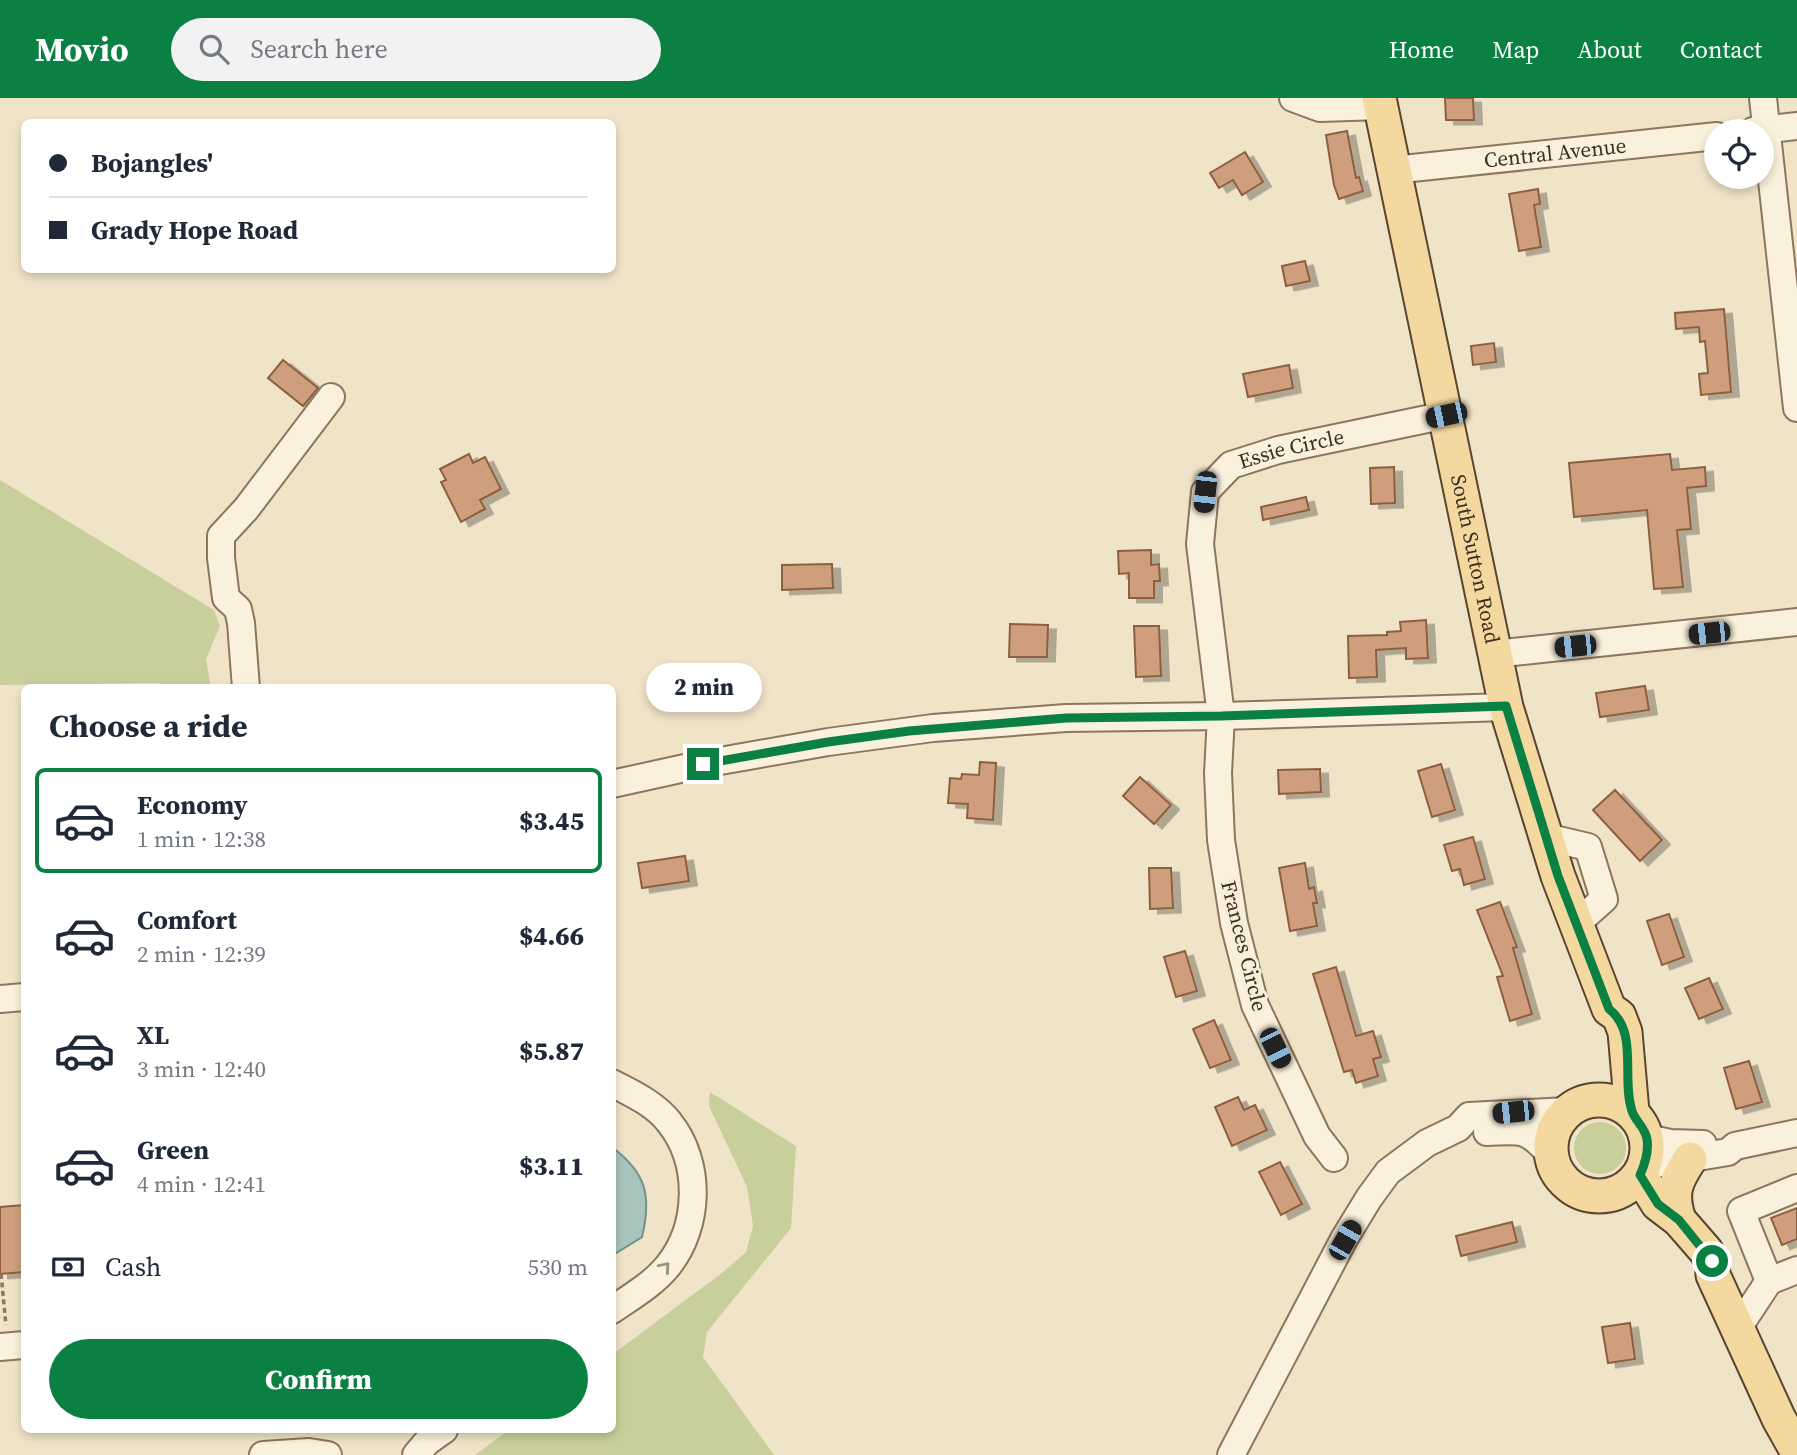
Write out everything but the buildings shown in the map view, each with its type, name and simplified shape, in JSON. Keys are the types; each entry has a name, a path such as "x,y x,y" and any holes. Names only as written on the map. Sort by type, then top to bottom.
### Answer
{"main road":[{"name":"South Sutton Road","path":"1380,102 1506,706 1546,838 1576,924 1609,1009 1619,1016 1625,1032 1641,1148 1658,1204 1679,1220 1712,1261 1713,1275 1779,1419 1797,1451"},
{"name":"South Sutton Road","path":"1577,1106 1607,1071 1610,1052 1604,1020 1609,1009"},
{"path":"1602,1099 1618,1103 1641,1148 1623,1191 1612,1195 1596,1196 1573,1188 1556,1171 1551,1155 1552,1139 1558,1123 1577,1106 1602,1099"},
{"path":"1679,1220 1674,1205 1676,1181 1690,1159"},
{"name":"South Sutton Road","path":"1612,1195 1645,1212 1674,1235 1700,1268 1713,1275"}],"street":[{"path":"1293,98 1320,108 1380,102"},
{"path":"1761,119 1763,98"},
{"path":"1774,128 1797,126"},
{"name":"Central Avenue","path":"1393,170 1704,137"},
{"path":"1768,189 1797,408"},
{"path":"246,684 241,622 238,609 226,598 221,536 254,498 331,397"},
{"name":"Essie Circle","path":"1221,716 1200,544 1205,492 1231,465 1278,450 1446,415"},
{"path":"1494,654 1797,622"},
{"path":"616,783 816,744 933,728 1066,718 1221,716 1506,706"},
{"name":"Frances Circle","path":"1221,716 1218,773 1221,840 1234,923 1251,991 1255,1005 1317,1136 1334,1158"},
{"path":"0,999 21,997"},
{"path":"616,1085 645,1100 669,1121 686,1151 692,1175 693,1199 682,1242 667,1267 616,1307"},
{"path":"1231,1455 1369,1198 1388,1172 1427,1143 1458,1128 1469,1116 1577,1106"},
{"path":"1458,1128 1471,1133 1518,1130 1532,1135 1551,1155"},
{"path":"1641,1148 1690,1159 1797,1133"},
{"path":"1641,1148 1725,1142 1735,1146"},
{"path":"1769,1281 1741,1211 1797,1188"},
{"path":"1746,1223 1797,1201"},
{"path":"1738,1328 1769,1281 1797,1270"},
{"path":"416,1455 439,1433"},
{"path":"263,1455 309,1452 328,1455"}],"path":[{"path":"1,1274 10,1340"}],"green space":[{"path":"0,480 214,610 220,626 206,659 210,684 0,685"},
{"path":"710,1092 796,1146 791,1228 707,1332 703,1357 774,1455 475,1455 505,1433 616,1433 616,1352 746,1252 753,1226 747,1187 709,1106"},
{"path":"1600,1122 1610,1124 1618,1130 1624,1138 1624,1158 1618,1166 1610,1172 1600,1174 1590,1172 1582,1166 1576,1158 1574,1148 1576,1138 1582,1130 1590,1124"}],"water":[{"path":"616,1151 632,1166 644,1186 646,1209 642,1237 616,1253"}],"route":[{"path":"703,764 909,731 1066,718 1221,716 1506,706 1558,876 1609,1009 1619,1016 1625,1032 1632,1112 1642,1124 1647,1138 1648,1152 1640,1175 1658,1204 1679,1220 1712,1261"}]}
